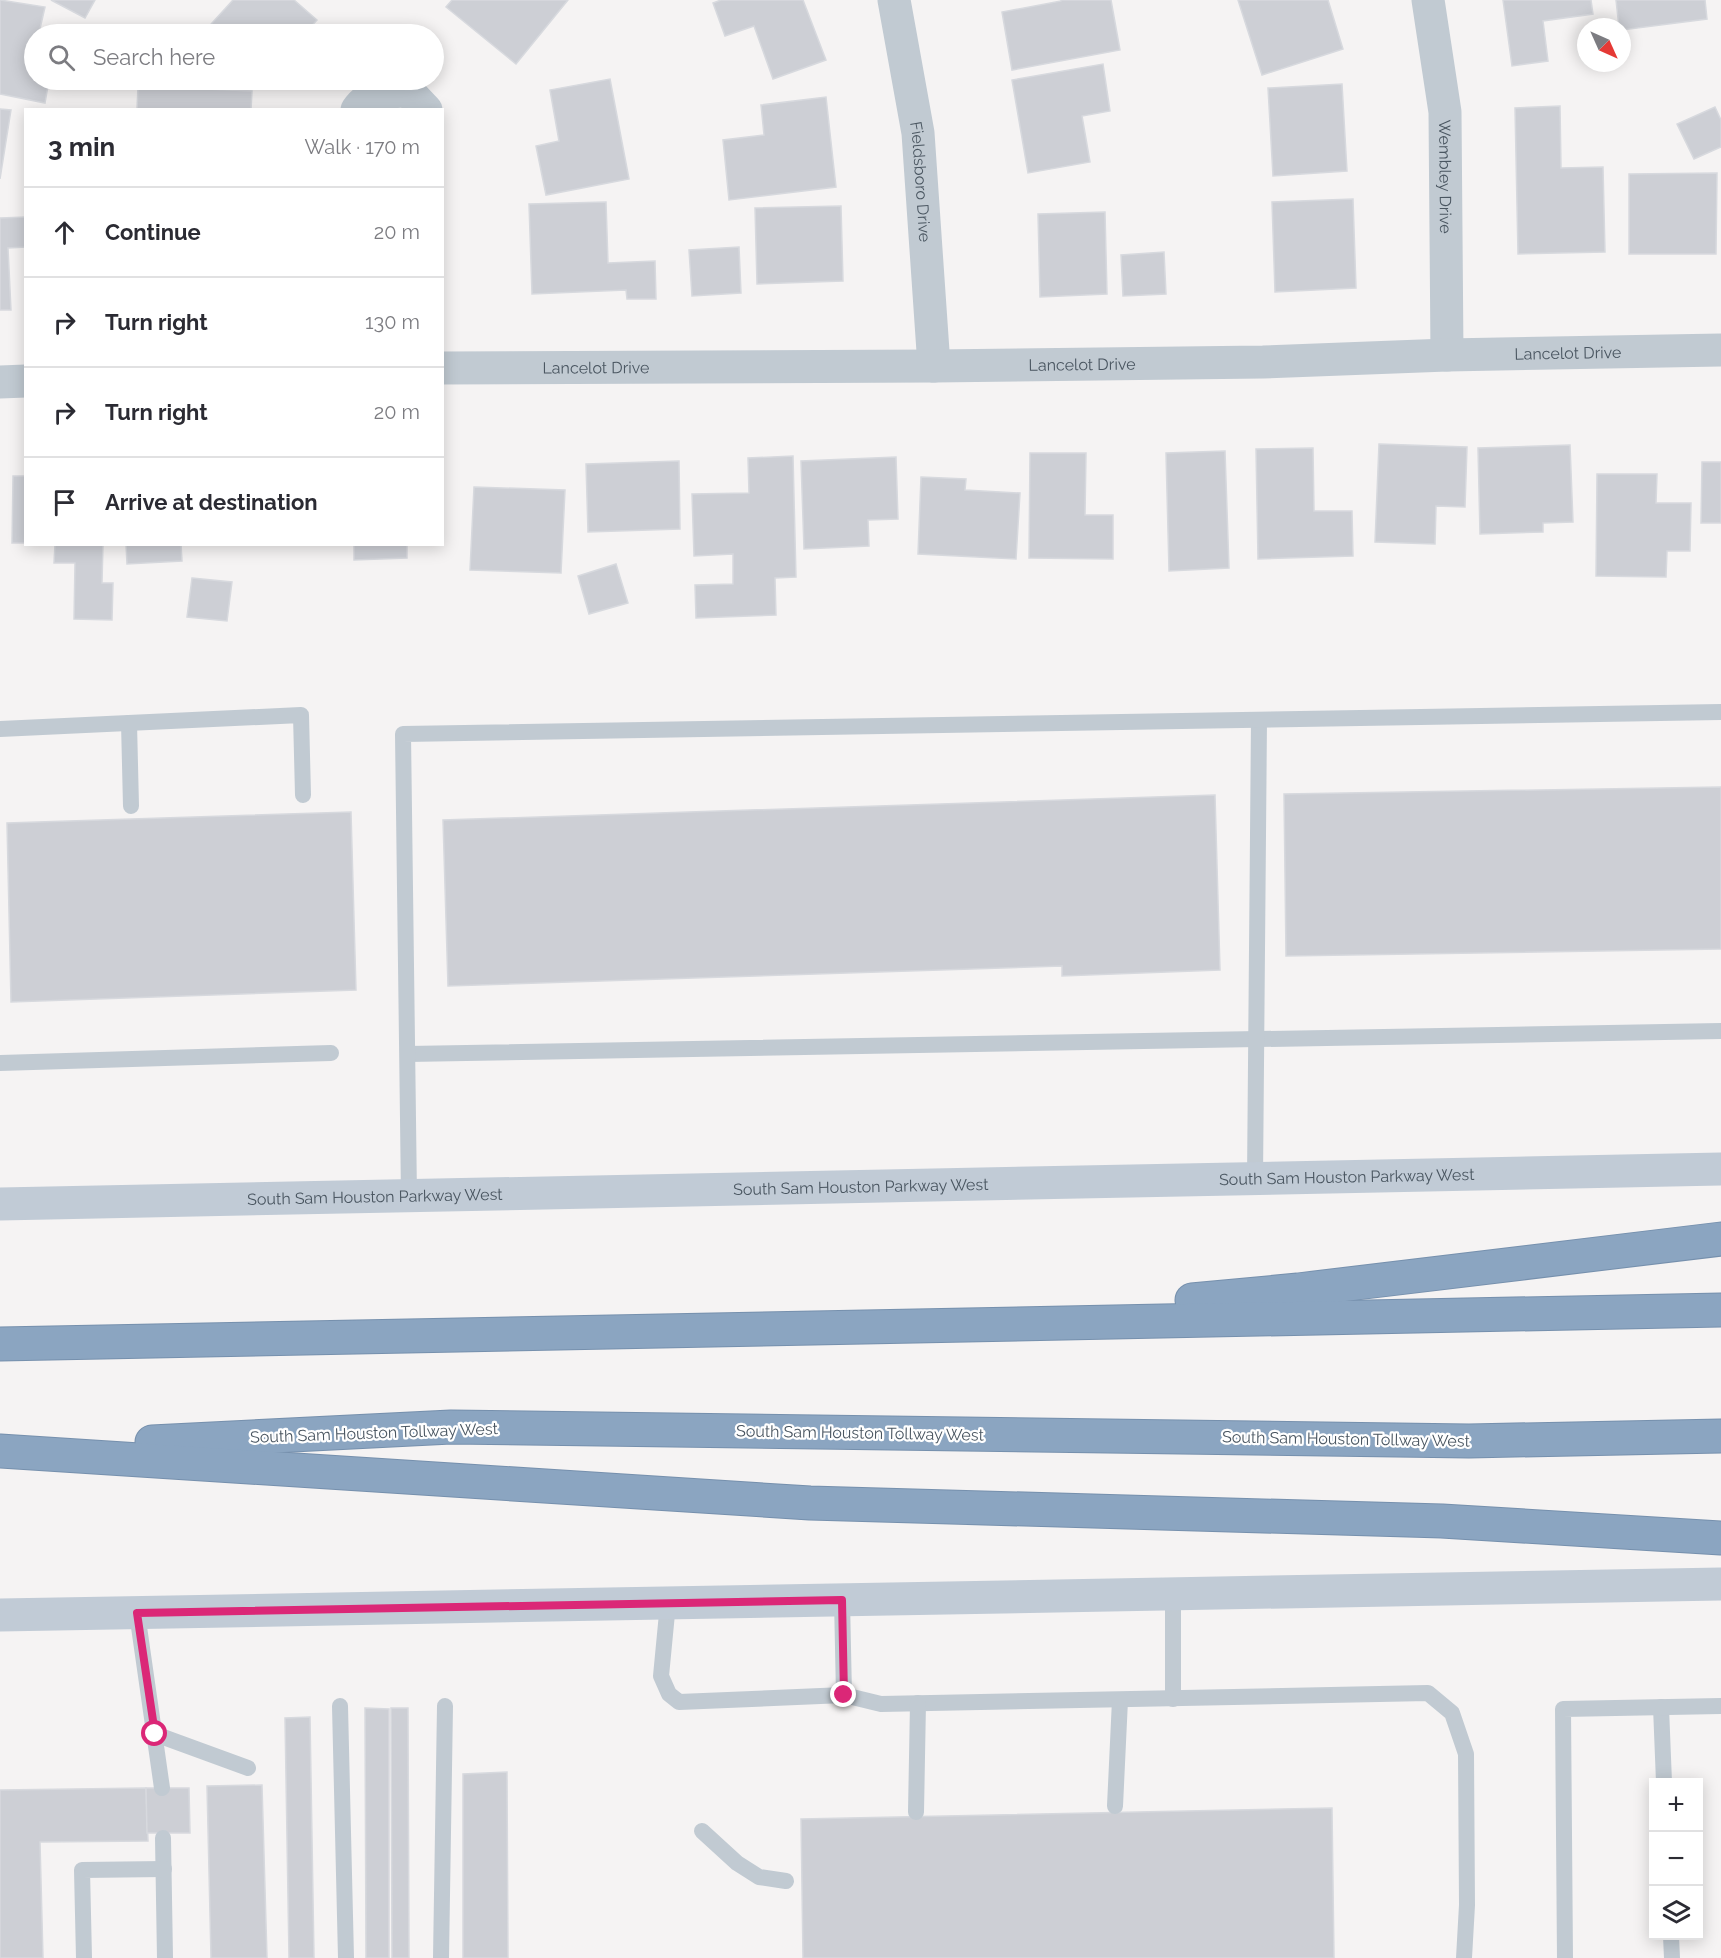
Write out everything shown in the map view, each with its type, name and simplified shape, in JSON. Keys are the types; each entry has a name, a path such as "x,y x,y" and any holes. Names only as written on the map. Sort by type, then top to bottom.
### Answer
{"highway":[{"path":"926,1325 1298,1290 1721,1239"},
{"path":"0,1344 1721,1310"},
{"name":"South Sam Houston Tollway West","path":"0,1450 451,1427 1469,1441 1721,1436"},
{"path":"0,1450 810,1503 1442,1521 1721,1538"}],"main road":[{"name":"South Sam Houston Parkway West","path":"0,1204 1721,1169"},
{"path":"0,1615 1721,1584"}],"street":[{"name":"Fieldsboro Drive","path":"894,0 918,133 934,366"},
{"name":"Wembley Drive","path":"1428,0 1445,112 1447,355"},
{"path":"358,108 362,103 388,91 408,91 424,108"},
{"name":"Lancelot Drive","path":"444,368 1263,362 1447,355 1721,350"},
{"path":"0,382 24,381"}],"lane":[{"path":"410,1196 403,734 1721,712"},
{"path":"0,729 301,715 303,795"},
{"path":"1255,1179 1258,720"},
{"path":"129,723 131,806"},
{"path":"408,1054 1721,1031"},
{"path":"0,1063 331,1053"},
{"path":"1173,1594 1173,1699"},
{"path":"842,1600 844,1695"},
{"path":"668,1603 661,1676 669,1694 679,1702 844,1695 881,1704 1428,1693 1452,1713 1466,1754 1467,1905 1464,1958"},
{"path":"137,1613 162,1788"},
{"path":"1115,1806 1120,1700"},
{"path":"916,1812 918,1703"},
{"path":"340,1706 346,1958"},
{"path":"441,1958 445,1706"},
{"path":"1566,1958 1563,1709 1721,1706"},
{"path":"1661,1707 1664,1778"},
{"path":"155,1734 248,1768"},
{"path":"702,1831 737,1863 759,1877 786,1881"},
{"path":"163,1838 165,1958"},
{"path":"84,1958 82,1870 164,1869"},
{"path":"1671,1940 1672,1958"}],"building":[{"path":"0,0 45,7 41,24 24,24 24,90 47,90 45,103 0,94"},
{"path":"51,0 95,0 85,18"},
{"path":"233,0 294,0 317,20 313,24 211,24"},
{"path":"452,0 568,0 516,64 446,7"},
{"path":"721,0 803,0 826,60 773,79 754,26 725,36 713,3"},
{"path":"1061,0 1111,0 1120,50 1012,70 1002,12"},
{"path":"1238,0 1328,0 1343,49 1262,75"},
{"path":"1503,0 1591,0 1593,14 1543,21 1548,61 1512,66"},
{"path":"1616,0 1705,0 1707,19 1631,29 1631,18 1618,18"},
{"path":"1103,64 1110,111 1082,116 1090,162 1028,173 1012,80"},
{"path":"610,79 629,179 546,195 536,146 559,141 550,90"},
{"path":"1342,84 1347,171 1273,176 1268,88"},
{"path":"138,90 252,91 251,108 137,108"},
{"path":"826,97 836,187 729,200 723,140 764,135 761,105"},
{"path":"1560,106 1561,168 1603,167 1605,252 1518,254 1515,108"},
{"path":"1715,107 1721,120 1721,147 1694,159 1677,124"},
{"path":"0,109 11,110 0,179"},
{"path":"1717,173 1716,254 1629,254 1629,174"},
{"path":"1353,199 1356,288 1275,292 1272,202"},
{"path":"606,202 608,263 655,261 656,299 627,299 626,290 532,294 529,204"},
{"path":"841,206 843,281 757,284 755,208"},
{"path":"1105,212 1107,294 1040,297 1038,214"},
{"path":"24,217 24,247 8,248 11,310 0,310 0,218"},
{"path":"739,247 741,293 692,296 689,250"},
{"path":"1164,252 1166,294 1123,296 1121,255"},
{"path":"1379,444 1467,447 1465,507 1436,506 1435,544 1375,542"},
{"path":"1570,445 1573,522 1543,523 1543,532 1480,534 1478,448"},
{"path":"1313,448 1314,511 1352,511 1353,556 1258,559 1256,449"},
{"path":"1225,451 1229,568 1169,571 1166,453"},
{"path":"1030,453 1086,453 1085,515 1113,515 1113,559 1029,558"},
{"path":"793,456 796,577 775,578 776,615 696,618 695,585 733,584 733,554 694,556 692,494 749,493 748,458"},
{"path":"896,457 898,519 868,520 869,546 804,549 801,461"},
{"path":"679,461 680,529 588,532 586,464"},
{"path":"1702,462 1721,462 1721,523 1701,523"},
{"path":"1597,474 1657,474 1656,503 1691,503 1690,551 1667,551 1666,577 1596,576"},
{"path":"13,476 24,476 24,543 12,543"},
{"path":"921,477 966,479 965,490 1020,493 1016,559 918,554"},
{"path":"474,487 565,490 561,573 470,570"},
{"path":"55,546 103,546 102,583 113,583 112,620 74,619 75,563 54,563"},
{"path":"126,546 181,546 182,561 127,564"},
{"path":"354,546 407,546 407,558 354,560"},
{"path":"616,564 628,603 589,614 578,576"},
{"path":"192,578 232,582 227,621 187,617"},
{"path":"1721,787 1721,949 1286,956 1284,794"},
{"path":"1215,795 1220,970 1062,976 1062,966 448,986 443,820"},
{"path":"351,812 356,990 11,1002 7,823"},
{"path":"365,1708 389,1709 389,1958 366,1958"},
{"path":"391,1708 408,1708 409,1958 392,1958"},
{"path":"310,1717 314,1958 289,1958 285,1718"},
{"path":"507,1772 508,1958 463,1958 463,1774"},
{"path":"262,1785 267,1958 211,1958 207,1786"},
{"path":"146,1788 148,1841 40,1842 43,1958 0,1958 0,1790"},
{"path":"146,1788 189,1788 190,1833 147,1833"},
{"path":"1332,1808 1334,1958 803,1958 801,1819"}],"route":[{"path":"155,1734 137,1613 842,1600 844,1695"}]}
